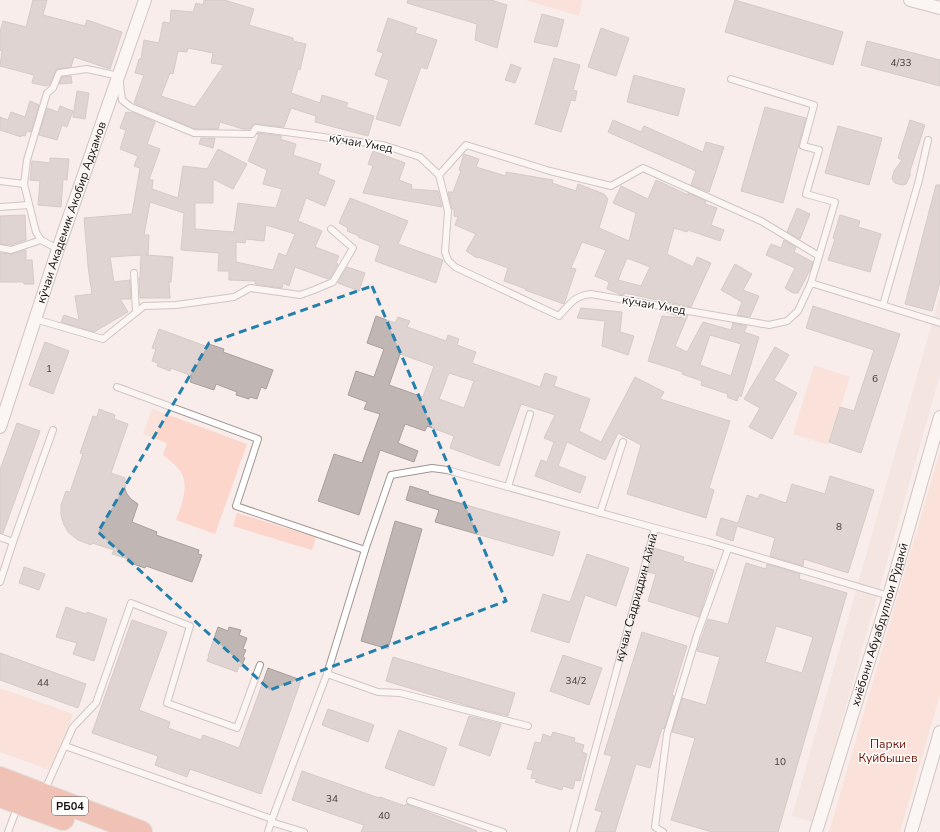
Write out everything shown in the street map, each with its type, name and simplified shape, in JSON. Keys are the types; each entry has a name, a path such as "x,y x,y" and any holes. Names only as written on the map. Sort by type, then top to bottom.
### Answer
{"highway":[{"name":"РБ04","path":"0,778 141,832"},
{"name":"РБ04","path":"9,799 98,832"}],"street":[{"name":"кӯчаи Академик Акобир Адҳамов","path":"0,427 58,249 145,0"},
{"path":"910,0 940,8"},
{"name":"хиёбони Абуабдуллои Рӯдакӣ","path":"816,832 888,596 940,417"},
{"path":"911,832 937,751 940,732"}],"lane":[{"path":"58,249 41,240 36,232 24,184 27,160 47,92 53,88 59,73 87,68 119,76"},
{"name":"кӯчаи Умед","path":"119,76 122,100 131,107 194,133 252,134 256,128 383,145 420,157 440,175 448,211 445,252 448,260 455,267 559,316 574,300 581,295 591,294 769,325 787,321 798,311 811,283"},
{"path":"731,79 814,105 803,146 819,150 806,194 836,202 811,283 940,323"},
{"path":"883,305 920,180 928,140"},
{"path":"440,175 466,145 550,171 611,186 642,168 761,221 819,256"},
{"path":"0,181 24,184"},
{"path":"0,207 29,205"},
{"path":"35,319 103,339 144,306 176,305 234,297 250,288 300,295 333,282 353,248 331,229"},
{"path":"0,248 11,250 41,240"},
{"path":"134,273 136,312"},
{"path":"117,387 258,439 236,506 365,550"},
{"path":"508,487 530,414"},
{"path":"0,582 53,430"},
{"path":"600,513 623,442"},
{"path":"268,832 327,674 365,550 391,476 432,468 447,470 655,528"},
{"name":"кӯчаи Садриддин Айнӣ","path":"573,832 655,528 888,596"},
{"path":"0,536 14,542"},
{"path":"663,832 654,827 667,734 697,635 728,549"},
{"path":"43,795 73,727 96,703 131,603 190,626 167,703 237,728 260,665"},
{"path":"327,674 378,692 400,693 528,726"},
{"path":"65,746 304,832"},
{"path":"8,832 9,799"},
{"path":"410,801 503,832"}],"highlighted area":[{"path":"372,286 506,601 270,690 98,532 209,343"}],"shaded area":[{"path":"940,295 940,375 813,822 792,816"}],"green space":[{"path":"525,0 582,0 579,16"},
{"path":"814,365 850,377 828,445 793,434"},
{"path":"152,409 247,444 215,534 176,520 184,494 184,480 178,468 163,455 167,443 143,434"},
{"name":"Парки Куйбышев","path":"940,451 940,695 900,832 829,832"},
{"path":"237,513 316,537 312,550 233,526"},
{"path":"0,688 73,714 52,771 0,752"}],"building":[{"path":"33,0 47,0 43,15 85,26 87,20 122,32 110,69 74,57 71,67 57,69 49,85 46,86 32,83 34,75 0,66 2,51 0,50 0,32 3,21 26,27"},
{"path":"204,0 224,0 254,9 249,25 293,38 293,41 306,44 300,70 298,69 291,93 320,103 322,95 348,103 346,107 374,116 368,136 315,122 316,116 291,108 284,127 256,124 250,129 243,129 220,122 218,129 195,129 134,103 144,75 135,73 139,59 141,59 144,40 159,43 163,22 170,23 171,10 193,12 196,3 203,5","holes":["188,48 213,53 211,63 224,65 195,107 161,96 170,73 173,74 178,51 187,52"]},
{"path":"408,0 491,0 507,5 497,48 475,40 477,24 407,3"},
{"path":"735,0 843,32 833,65 725,32"},
{"path":"542,14 564,20 557,47 534,42"},
{"path":"388,18 417,28 415,33 437,40 427,69 421,67 400,126 376,119 389,80 375,75 383,53 377,51"},
{"path":"601,28 629,38 616,76 588,67"},
{"path":"867,41 940,60 940,86 861,65"},
{"path":"554,58 580,65 573,90 577,91 575,101 571,100 561,132 535,124"},
{"path":"511,64 521,68 515,83 505,80"},
{"path":"634,75 685,89 678,116 627,102"},
{"path":"71,76 72,83 59,84 62,77"},
{"path":"77,91 89,93 85,119 73,117"},
{"path":"30,101 39,105 31,132 27,131 25,136 21,135 21,137 0,130 0,117 8,120 11,112 25,117"},
{"path":"60,106 73,111 67,127 62,125 57,140 39,135 47,108 58,112"},
{"path":"765,107 806,118 783,203 741,191"},
{"path":"126,112 131,112 155,122 147,144 160,149 149,180 153,180 152,189 178,198 183,166 207,169 218,149 247,164 233,189 213,179 213,203 195,203 195,229 234,232 238,203 276,208 282,189 263,184 267,170 248,161 259,135 257,134 258,133 282,136 280,139 296,144 293,155 321,164 318,174 335,181 325,206 306,198 298,221 322,231 315,247 339,256 336,263 338,264 330,278 328,279 295,267 289,286 283,283 282,288 255,284 256,281 229,280 229,271 218,271 219,253 181,250 184,213 150,202 144,235 149,235 148,255 146,255 173,257 171,282 169,282 170,298 140,298 139,278 141,255 110,257 114,282 130,280 131,299 120,299 128,312 94,332 61,322 64,315 79,320 75,296 92,294 84,218 132,214 140,168 134,166 138,156 120,149 126,130 120,128","holes":["266,225 295,234 286,256 279,253 273,270 236,262 236,242 245,243 246,239 264,241"]},
{"path":"613,120 641,132 644,126 703,152 706,142 724,147 709,192 691,185 696,171 608,132"},
{"path":"910,120 925,125 910,171 910,176 906,184 902,185 895,183 892,179 894,171 902,160 898,158"},
{"path":"838,126 882,138 869,185 825,173"},
{"path":"201,138 215,138 213,148 199,144"},
{"path":"373,151 405,163 399,180 412,185 411,189 438,191 442,207 363,193 373,166 368,164"},
{"path":"464,154 479,159 476,167 506,176 506,172 553,180 552,183 576,191 578,184 604,194 608,199 599,228 629,241 636,213 613,203 621,186 648,199 656,180 688,195 688,193 706,201 705,204 717,208 711,225 724,230 720,241 688,230 687,232 674,228 667,254 693,267 697,257 711,263 691,307 624,293 624,295 622,295 607,289 609,282 595,276 606,250 582,242 571,268 576,269 564,304 504,281 508,268 478,257 477,258 466,251 476,234 455,225 458,217 454,216 454,209 452,209 448,192 453,192 461,171 459,170","holes":["627,258 650,267 641,286 618,280"]},
{"path":"50,158 69,159 67,180 63,179 61,207 38,205 40,181 30,180 32,161 50,163"},
{"path":"936,185 940,185 940,282 932,311 905,304"},
{"path":"350,198 408,221 398,244 443,260 436,283 375,261 380,246 347,231 348,228 339,223"},
{"path":"797,208 810,214 800,239 787,232"},
{"path":"25,215 26,240 11,245 0,244 0,216"},
{"path":"840,215 860,221 858,227 881,234 870,272 828,260 835,239 833,238"},
{"path":"784,240 796,247 794,252 813,262 798,293 793,293 785,288 795,268 766,255 771,244 781,248"},
{"path":"26,250 26,260 32,260 34,284 24,284 23,282 0,282 0,253 12,254"},
{"path":"735,264 752,274 743,290 759,296 750,317 737,315 742,302 721,290"},
{"path":"347,267 365,273 359,291 338,283"},
{"path":"813,306 900,334 861,453 829,442 840,407 854,411 874,350 806,328"},
{"path":"581,308 622,312 620,332 634,336 628,355 602,346 605,321 577,318"},
{"path":"664,311 688,315 675,346 687,352 703,322 731,330 733,323 747,326 744,332 759,337 741,397 739,395 737,401 727,397 728,394 701,385 702,381 682,374 683,372 648,361 662,316 681,318","holes":["710,335 741,344 731,376 700,365"]},
{"path":"376,316 395,323 398,317 410,321 407,327 446,341 448,335 459,339 457,345 476,352 472,363 540,387 545,373 557,377 554,386 590,399 579,431 601,442 635,377 664,392 660,399 730,421 709,488 714,490 706,518 627,494 641,445 618,433 605,460 567,442 558,466 586,477 580,493 535,476 541,460 547,462 554,442 544,438 555,415 521,404 499,466 450,448 454,436 427,426 425,431 405,424 398,443 418,451 414,462 380,450 359,515 318,501 334,454 362,463 380,414 364,409 367,402 348,395 356,371 374,377 384,349 367,343","holes":["400,354 434,366 423,397 389,385","449,373 474,381 464,408 439,399"]},
{"path":"159,329 208,347 209,344 224,349 223,352 273,370 266,389 261,387 257,399 250,397 249,399 236,395 237,392 216,384 214,390 190,382 192,376 171,368 170,371 157,366 158,363 152,361 156,349 152,348"},
{"path":"45,342 69,351 53,394 29,385"},
{"path":"775,347 789,355 774,380 797,393 772,439 749,427 760,408 744,399"},
{"path":"99,409 115,415 114,419 128,424 111,473 125,478 125,489 127,494 138,504 132,522 157,532 156,535 199,550 198,554 202,555 192,582 146,566 145,568 127,562 128,559 112,554 114,550 92,543 91,545 78,540 69,533 64,525 61,515 61,505 66,491 70,492 83,454 80,453 93,416 97,417"},
{"path":"17,423 40,431 3,533 0,533 0,470"},
{"path":"830,476 874,490 848,573 804,559 803,566 770,556 775,538 737,526 733,541 716,535 721,518 738,523 747,495 758,499 760,494 786,503 792,484 825,494"},
{"path":"410,486 429,492 428,494 560,532 553,556 435,522 439,510 406,500"},
{"path":"395,521 422,529 388,649 361,641"},
{"path":"654,548 684,557 683,561 714,570 699,617 648,601 656,574 648,572"},
{"path":"587,554 629,568 616,606 585,595 569,643 531,631 543,594 570,602"},
{"path":"746,563 766,569 767,564 800,574 799,579 847,593 778,832 712,832 671,820 695,738 672,732 682,698 706,705 720,657 697,651 708,619 728,624","holes":["776,626 813,637 802,673 765,662"]},
{"path":"24,567 45,574 39,590 19,583"},
{"path":"66,607 107,619 94,661 73,654 77,643 56,637"},
{"path":"132,620 167,632 139,710 170,722 168,728 201,740 203,735 239,748 268,668 301,680 261,794 190,769 187,777 155,765 158,756 92,733"},
{"path":"218,627 228,631 229,627 241,630 239,635 247,638 243,649 246,650 243,657 245,658 241,667 239,666 237,672 207,661"},
{"path":"642,632 687,646 672,695 674,696 664,729 662,728 650,768 636,764 615,832 595,832 602,812 595,810 612,756 604,754"},
{"path":"0,653 86,684 78,708 0,680"},
{"path":"563,655 602,668 589,705 550,691"},
{"path":"393,657 515,693 508,716 472,707 386,681"},
{"path":"328,709 374,725 368,742 322,725"},
{"path":"469,716 501,724 490,756 459,745"},
{"path":"399,730 447,748 434,786 385,768"},
{"path":"553,732 575,738 574,742 584,745 582,752 587,754 580,781 575,780 573,789 563,786 562,790 535,782 537,779 531,778 533,770 527,769 535,742 541,743 543,734 551,737"},
{"path":"302,771 379,798 380,797 405,806 406,804 477,832 361,832 364,825 292,800"}]}
